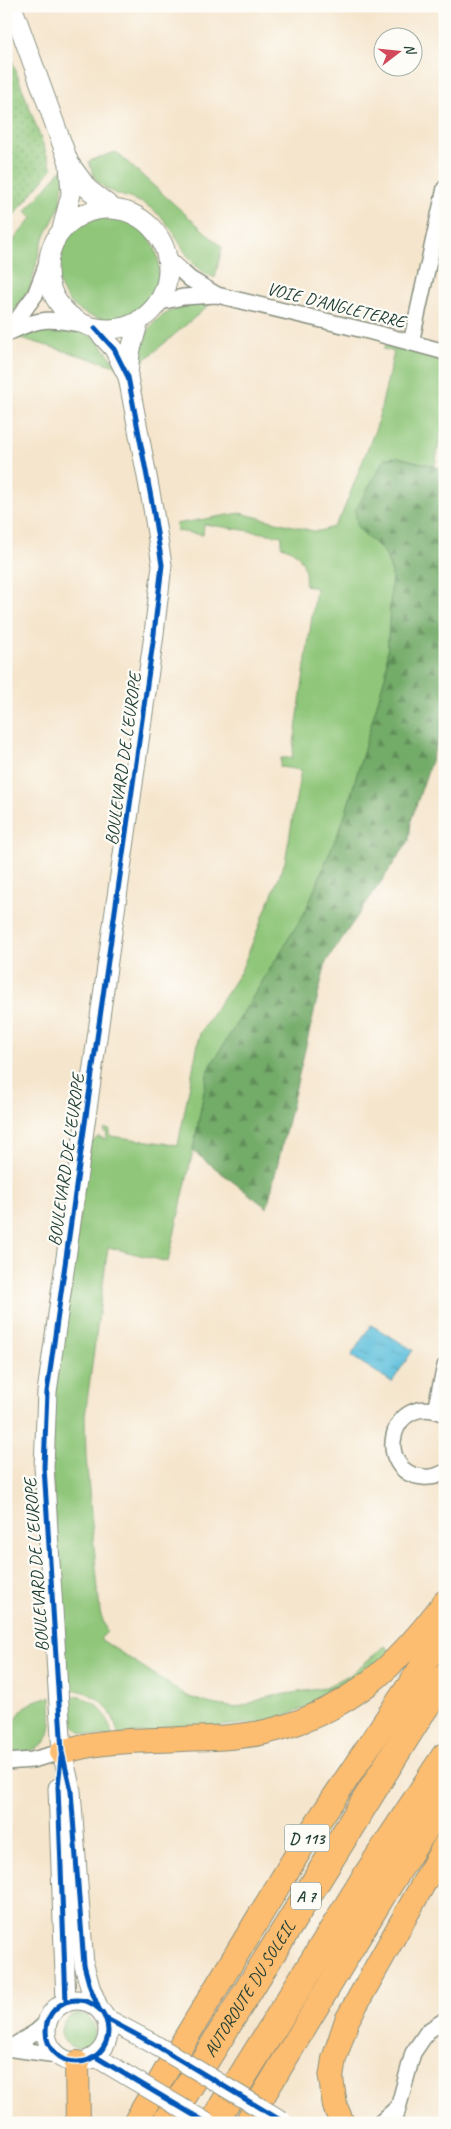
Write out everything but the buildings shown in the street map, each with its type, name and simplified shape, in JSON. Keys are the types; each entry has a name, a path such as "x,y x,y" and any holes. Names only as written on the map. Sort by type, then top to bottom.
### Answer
{"highway":[{"name":"AUTOROUTE DU SOLEIL","path":"166,2123 388,1765 445,1678"},
{"name":"A 7","path":"222,2106 364,1879 445,1757"}],"main road":[{"path":"62,1752 96,1744 228,1737 264,1732 296,1723 334,1706 369,1684 406,1651 445,1602"},
{"name":"D 113","path":"135,2123 307,1838 445,1632"},
{"path":"253,2112 380,1902 445,1800"},
{"path":"342,2123 336,2106 332,2078 334,2059 347,2020 445,1845"},
{"path":"76,2058 78,2123"}],"street":[{"name":"BOULEVARD DE L'EUROPE","path":"12,6 69,163 88,189 114,209"},
{"name":"BOULEVARD DE L'EUROPE","path":"69,163 70,194 62,229 53,244 48,261 48,281 56,299 68,314 90,326 114,349 128,377"},
{"path":"411,343 445,188"},
{"name":"BOULEVARD DE L'EUROPE","path":"62,229 77,217 95,210 114,209 133,214 149,225 161,240 167,258 167,278 163,292 156,303 139,320 117,328 90,326"},
{"name":"VOIE D'ANGLETERRE","path":"167,258 190,279 217,295"},
{"path":"7,334 35,295 48,261"},
{"name":"VOIE D'ANGLETERRE","path":"156,303 183,297 217,295 372,332 445,352"},
{"path":"7,334 29,324 46,320 57,319 90,326"},
{"name":"BOULEVARD DE L'EUROPE","path":"102,2013 90,1987 84,1965 71,1791 62,1752 44,1467 45,1411 161,578 159,539 128,377 130,353 139,320"},
{"path":"445,1366 440,1412 424,1408 413,1411 403,1417 396,1427 392,1443 394,1455 400,1465 409,1473 430,1478 445,1472"},
{"path":"6,1762 32,1760 62,1752 58,1787 66,2002"},
{"path":"8,2048 36,2032 47,2022 58,2006 66,2002 84,2001 283,2122"},
{"path":"76,2058 103,2049 107,2039 108,2028 102,2013"},
{"path":"394,2123 413,2053 428,2031 445,2020"},
{"path":"47,2022 47,2040 76,2058"},
{"path":"8,2048 76,2058 131,2078 222,2106"},
{"path":"380,2123 398,2107"}],"green space":[{"path":"10,55 52,169 6,225 6,56"},
{"path":"116,152 222,247 215,278 196,266 167,223 155,211 140,202 107,189 96,180 89,161"},
{"path":"62,169 64,178 60,206 42,242 30,289 6,322 6,249 32,218 26,211"},
{"path":"108,217 127,221 144,232 155,249 159,268 155,287 144,304 127,315 108,319 89,315 72,304 61,287 57,268 61,249 72,232 89,221"},
{"path":"202,301 214,301 134,369 143,340 155,322 173,310"},
{"path":"54,325 80,331 96,339 119,367 17,337 24,332"},
{"path":"388,344 445,358 445,431 441,431 435,466 398,457 358,528 385,553 392,573 386,673 345,816 305,912 208,1070 193,1151 168,1262 108,1247 85,1416 86,1456 100,1612 107,1632 100,1639 189,1697 212,1704 237,1708 267,1697 324,1688 351,1674 385,1646 393,1653 342,1692 269,1722 118,1735 112,1716 101,1702 86,1693 66,1688 52,1470 54,1400 90,1144 98,1137 106,1139 107,1133 104,1132 105,1129 110,1130 110,1136 178,1145 200,1033 241,971 285,862 301,770 280,767 281,758 292,758 316,588 305,585 304,566 298,556 288,548 281,546 282,536 204,524 203,535 177,531 176,524 240,513 313,531 333,527 342,514 377,425 394,352 383,349"},
{"path":"398,457 445,469 445,719 411,821 409,841 326,962 267,1208 193,1151 208,1070 305,912 345,816 386,673 392,573 385,553 358,528 355,511 385,458"},
{"path":"67,1696 84,1698 98,1706 107,1719 112,1736 90,1735 77,1730 70,1717"},
{"path":"51,1697 51,1721 48,1738 36,1748 12,1754 12,1733 18,1716 31,1703"},
{"path":"78,2014 90,2019 95,2031 90,2043 78,2048 66,2043 61,2031 66,2019"}],"water":[{"path":"371,1325 413,1350 392,1382 351,1356"}],"cycle path":[{"path":"95,328 114,349 128,377 162,565 153,642 47,1392 44,1467 62,1752 71,1791 84,1965 99,2009"},
{"path":"61,1757 58,1787 66,2002"},
{"path":"77,2000 89,2002 99,2009 106,2019 108,2031 106,2043 99,2053 89,2060 77,2062 65,2060 55,2053 48,2043 46,2031 48,2019 55,2009 65,2002 77,2000"},
{"path":"105,2018 152,2043 285,2123"},
{"path":"96,2057 207,2123"}]}
